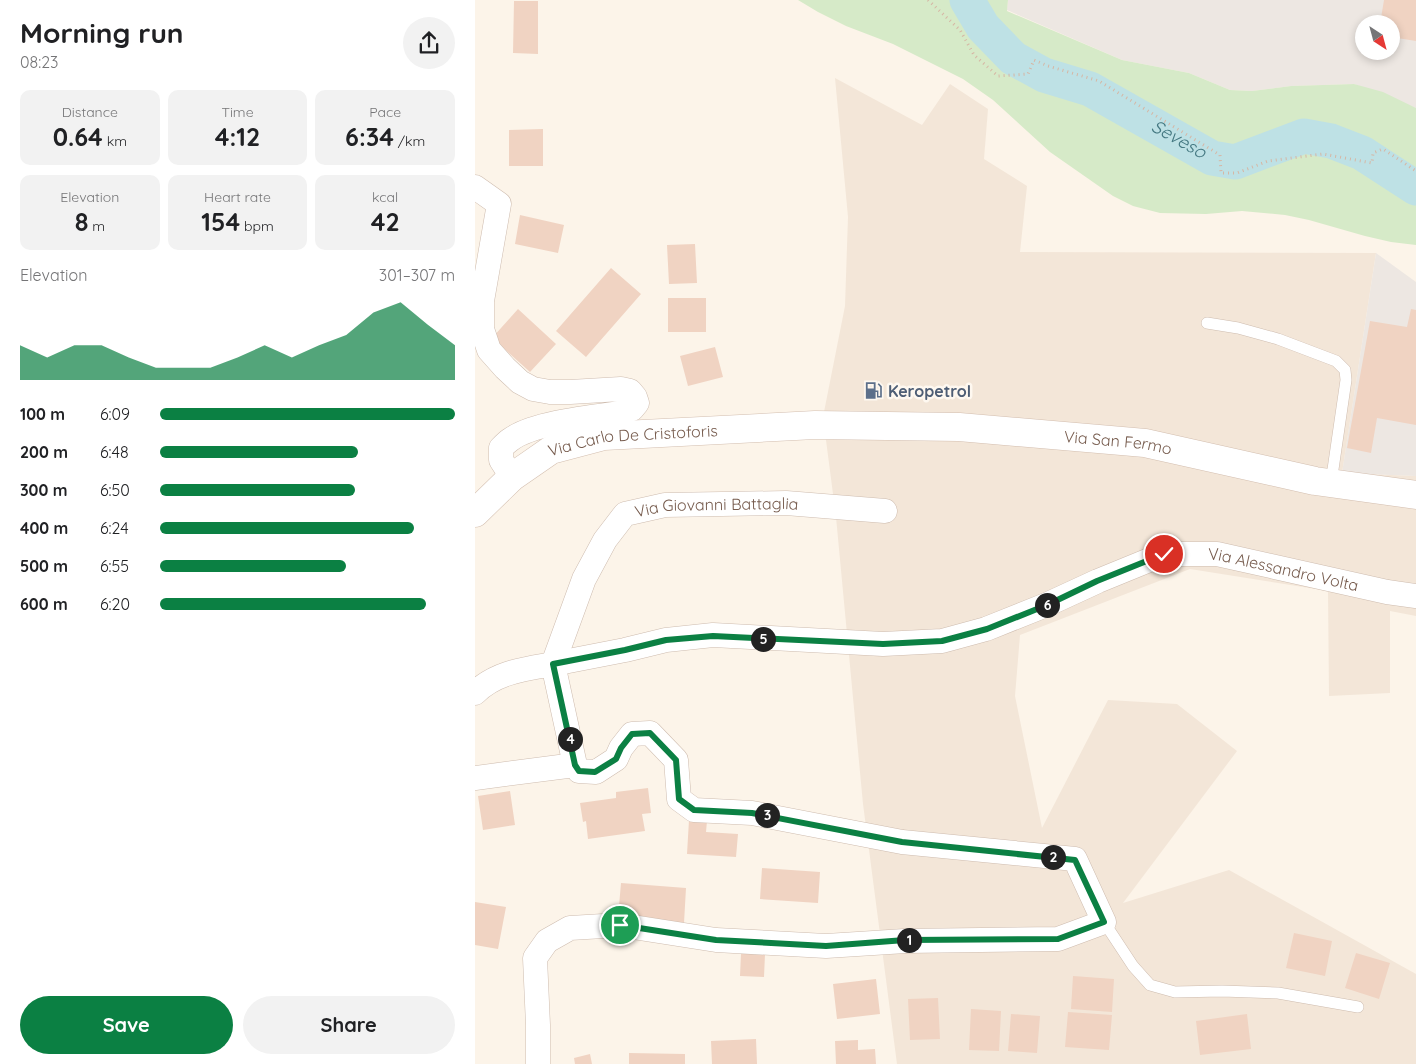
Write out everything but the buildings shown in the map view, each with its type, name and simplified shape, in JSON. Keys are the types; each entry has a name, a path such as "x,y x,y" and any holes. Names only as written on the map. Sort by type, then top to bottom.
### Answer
{"main road":[{"name":"Via San Fermo","path":"815,425 959,428 1145,443 1315,481 1416,495"},
{"name":"Via Carlo De Cristoforis","path":"475,513 512,477 551,450 604,436 815,425"}],"street":[{"path":"475,188 499,204 478,326 489,350 520,382 533,389 550,392 621,389 630,391 637,403 632,409 621,413 546,426 523,432 509,440 501,448 501,460 512,477"},
{"name":"Via Giovanni Battaglia","path":"553,664 584,579 605,540 625,514 665,505 786,503 885,511"},
{"name":"Via Alessandro Volta","path":"475,693 483,685 511,672 625,650 666,640 713,636 883,644 942,641 987,629 1164,554 1217,554 1387,592 1416,596"},
{"path":"538,1064 535,958 547,941 570,928 620,925 716,940 826,946 905,940 1058,939 1104,922 1075,860 902,842 752,813 694,810 679,799 676,760 650,733 632,734 621,748 616,759 595,772 579,771 575,765 553,664"},
{"path":"475,778 575,765"}],"lane":[{"path":"1207,323 1238,328 1278,338 1336,361 1345,370 1346,380 1331,483"},
{"path":"1104,922 1133,966 1150,984 1175,992 1278,993 1358,1006"}],"path":[{"path":"928,0 960,30 974,55 998,76 1028,74 1034,60 1099,81 1220,155 1221,173 1237,173 1268,161 1323,154 1372,163 1373,153 1383,149 1416,171"}],"shaded area":[{"path":"1008,0 1416,0 1416,108 1354,84 1291,86 1252,91 1230,90 1189,73 1122,60 1007,10"},
{"path":"835,78 922,125 950,84 988,109 984,159 1027,186 1020,252 1376,253 1342,473 1416,476 1416,616 1390,611 1390,693 1329,696 1328,591 1190,569 1020,635 1015,696 1042,828 1108,700 1177,704 1237,751 1123,903 1229,870 1416,974 1416,1064 897,1064 863,804 836,517 823,417 845,306 848,217"},
{"path":"1376,253 1416,282 1416,476 1342,473"}],"green space":[{"path":"798,0 1008,0 1007,11 1122,60 1189,73 1230,90 1252,91 1291,86 1354,84 1383,92 1416,108 1416,245 1391,242 1285,215 1242,211 1206,214 1160,213 1133,206 1113,196 1050,152 993,100 963,79 893,44 846,26"}],"waterway":[{"name":"Seveso","path":"967,0 983,27 1013,58 1044,75 1090,89 1212,158 1235,162 1304,136 1331,141 1362,153 1416,188"}],"place":[{"name":"Keropetrol","path":"874,391"}],"route":[{"path":"620,925 716,940 826,946 905,940 1058,939 1104,922 1075,860 902,842 752,813 694,810 679,799 676,760 650,733 632,734 621,748 616,759 595,772 579,771 575,765 553,664 666,640 713,636 883,644 942,641 987,629 1164,554"}]}
